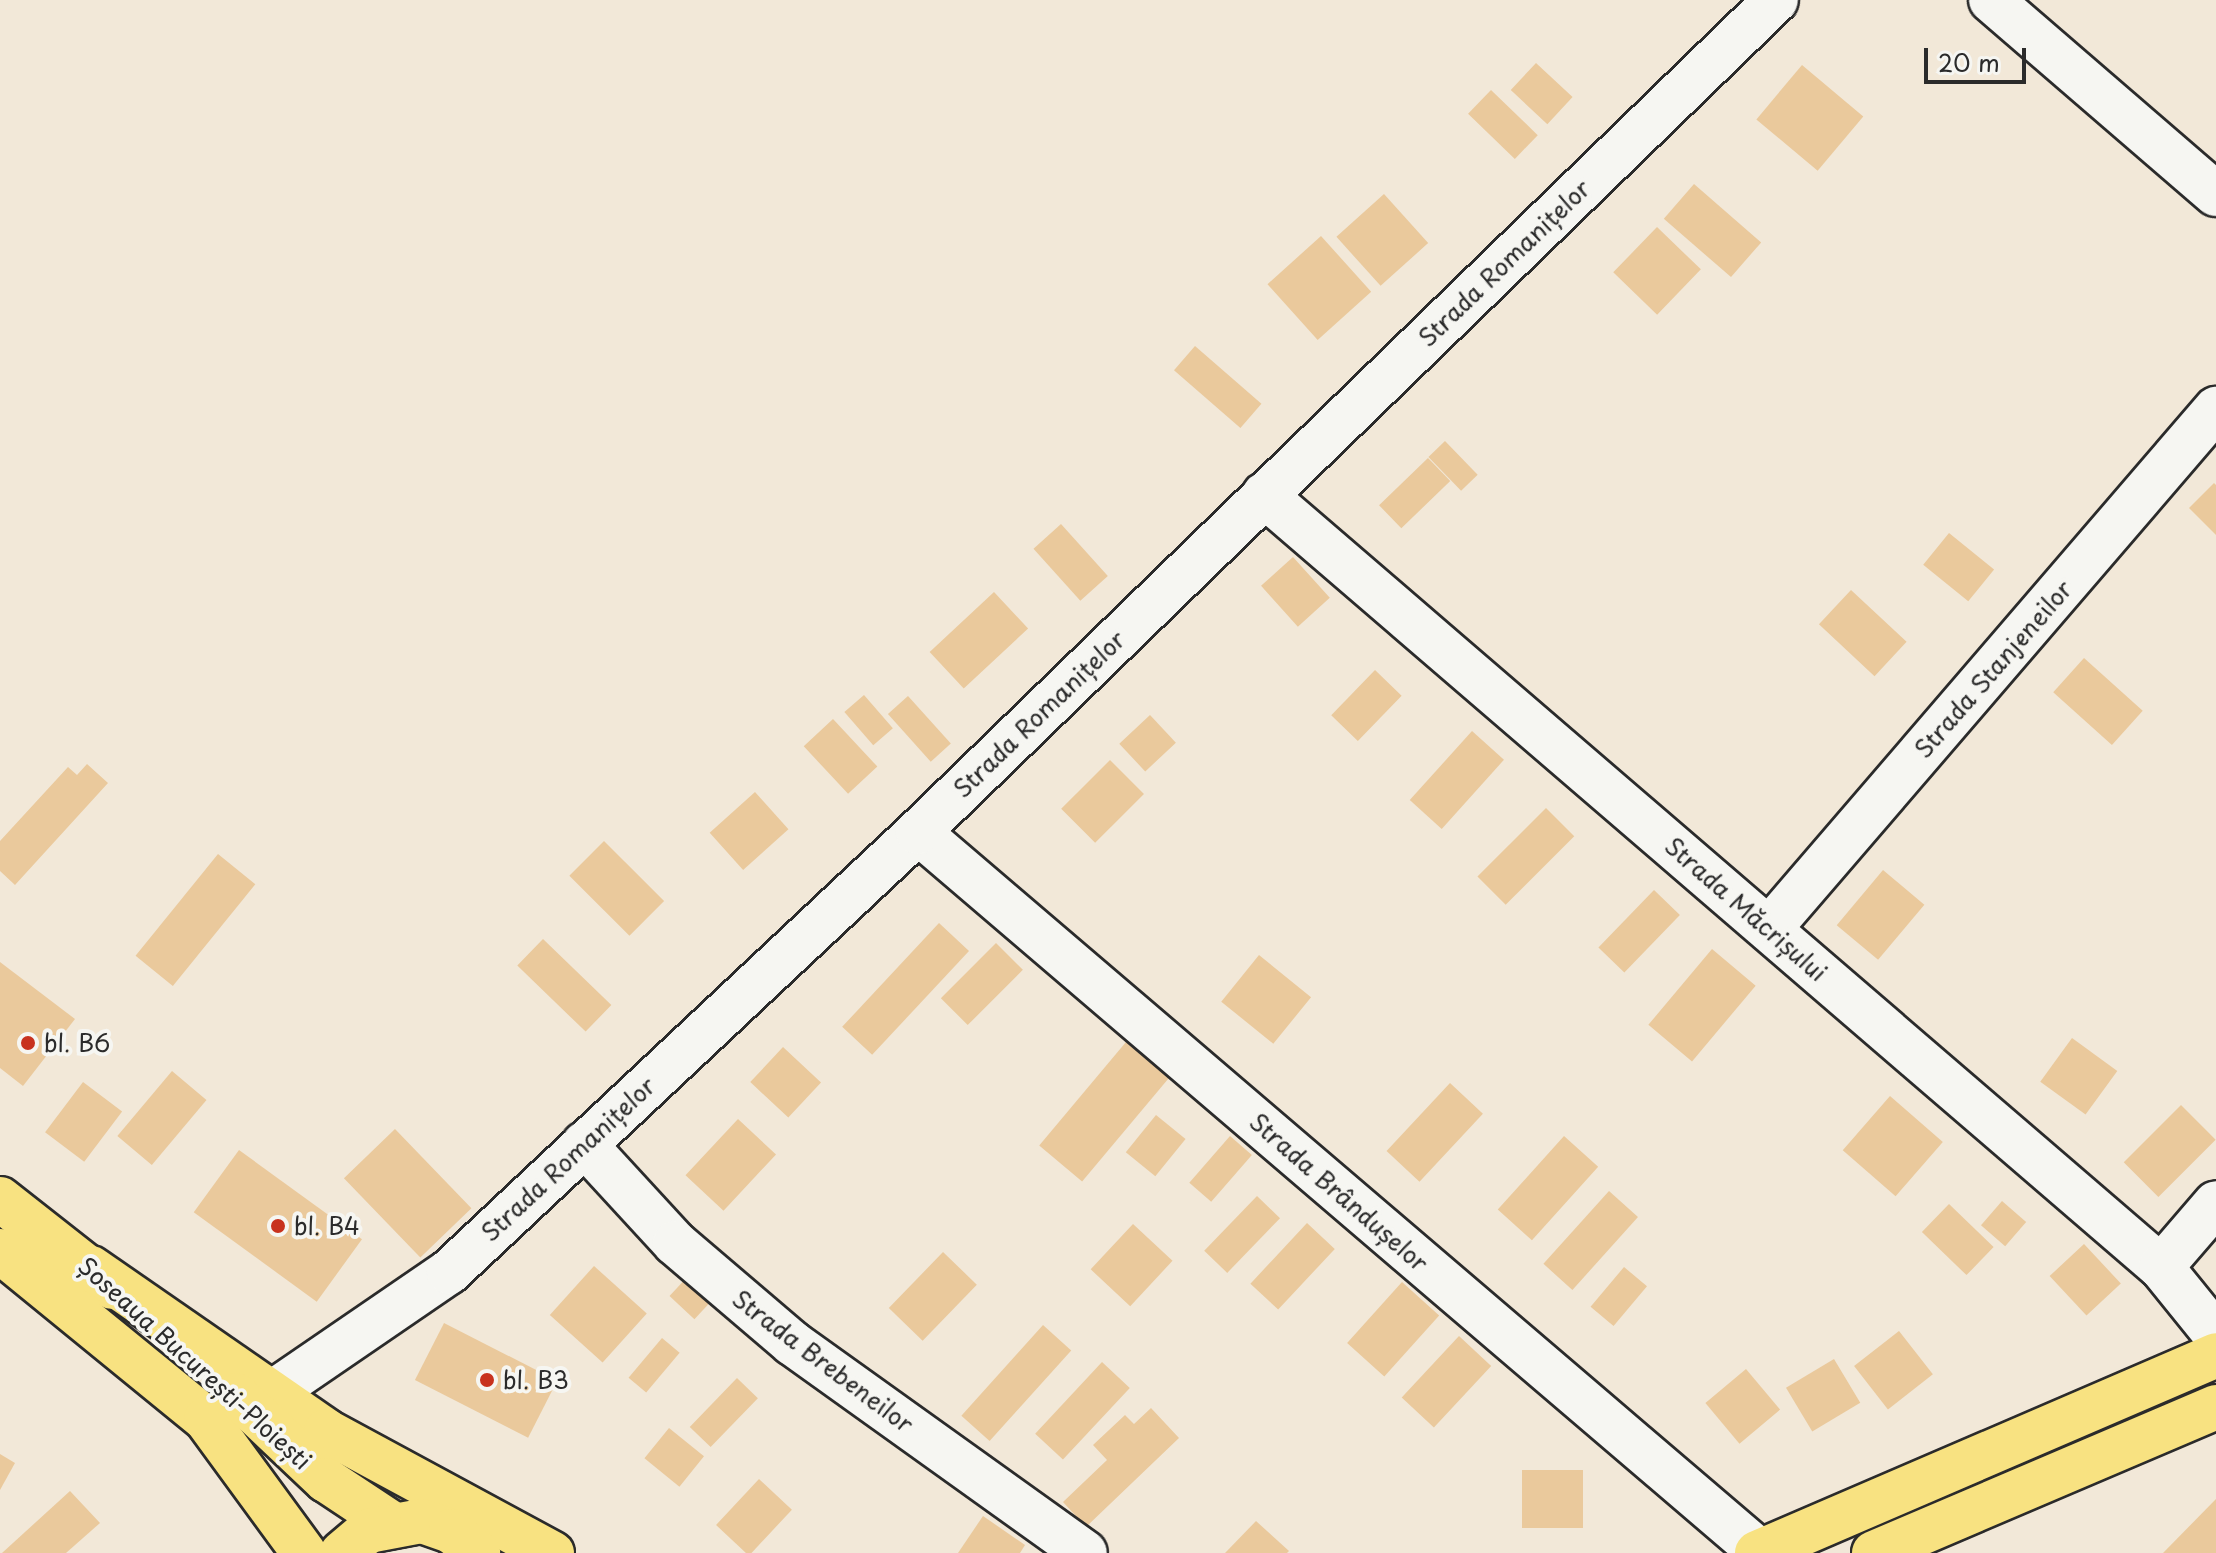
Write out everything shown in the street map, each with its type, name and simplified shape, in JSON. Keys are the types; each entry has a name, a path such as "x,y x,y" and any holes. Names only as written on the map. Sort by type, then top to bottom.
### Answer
{"highway":[{"name":"Șoseaua București-Ploiești","path":"0,1199 91,1268 326,1480 391,1523"},
{"name":"Șoseaua București-Ploiești","path":"0,1251 206,1419 304,1553"},
{"path":"91,1268 272,1393 425,1491 552,1553"},
{"path":"1759,1552 2216,1355"},
{"path":"1874,1553 2216,1407"},
{"path":"342,1553 391,1523 422,1521 451,1531 478,1553"}],"street":[{"name":"Strada Romanițelor","path":"272,1393 449,1272 918,832 1776,0"},
{"path":"1991,0 2216,194"},
{"name":"Strada Stanjeneilor","path":"1769,929 2216,409"},
{"name":"Strada Măcrișului","path":"1264,495 2161,1267 2216,1335"},
{"name":"Strada Brândușelor","path":"918,832 1759,1552"},
{"name":"Strada Brebeneilor","path":"584,1144 675,1243 792,1343 1085,1553"},
{"path":"2161,1267 2216,1203"}],"building":[{"path":"1536,63 1573,97 1547,124 1511,90"},
{"path":"1802,65 1863,116 1818,171 1756,119"},
{"path":"1491,90 1538,135 1515,159 1468,114"},
{"path":"1694,184 1761,242 1731,277 1664,219"},
{"path":"1384,194 1428,243 1381,286 1336,237"},
{"path":"1657,227 1701,269 1657,315 1613,272"},
{"path":"1321,236 1371,292 1318,340 1267,284"},
{"path":"1195,346 1261,404 1240,428 1174,370"},
{"path":"1445,441 1478,475 1461,491 1428,457"},
{"path":"1428,458 1450,481 1401,528 1379,505"},
{"path":"2214,483 2216,485 2216,535 2189,508"},
{"path":"1061,524 1108,576 1080,601 1034,549"},
{"path":"1949,533 1994,570 1968,601 1923,565"},
{"path":"1293,557 1330,598 1298,627 1261,586"},
{"path":"1851,590 1907,642 1875,676 1819,624"},
{"path":"994,592 1028,629 964,689 930,652"},
{"path":"2084,658 2143,711 2112,745 2053,692"},
{"path":"1375,670 1402,696 1358,741 1331,715"},
{"path":"864,695 893,728 873,745 844,712"},
{"path":"908,696 951,744 931,762 888,714"},
{"path":"1150,715 1176,743 1145,771 1119,744"},
{"path":"833,719 877,767 848,794 804,746"},
{"path":"1472,731 1504,760 1442,829 1410,800"},
{"path":"1110,760 1144,794 1095,843 1061,809"},
{"path":"87,764 108,783 15,885 0,871 0,841 68,767 77,775"},
{"path":"755,792 788,829 743,870 710,833"},
{"path":"1546,808 1574,836 1506,905 1477,877"},
{"path":"604,841 664,901 629,936 569,876"},
{"path":"218,854 255,884 173,986 136,956"},
{"path":"1883,870 1924,905 1878,960 1837,925"},
{"path":"1654,890 1680,915 1624,973 1598,948"},
{"path":"939,923 969,951 872,1055 842,1027"},
{"path":"543,939 611,1005 586,1032 517,966"},
{"path":"996,943 1023,970 968,1025 941,998"},
{"path":"1712,949 1756,986 1692,1061 1648,1025"},
{"path":"1259,955 1311,997 1273,1044 1221,1002"},
{"name":"bl. B6","path":"0,962 75,1019 23,1086 0,1068"},
{"path":"2072,1038 2117,1071 2086,1115 2040,1082"},
{"path":"1126,1042 1169,1078 1082,1181 1039,1145"},
{"path":"783,1047 821,1082 788,1118 750,1082"},
{"path":"172,1071 206,1100 152,1165 117,1136"},
{"path":"83,1082 122,1111 84,1162 45,1132"},
{"path":"1450,1083 1483,1114 1419,1182 1387,1151"},
{"path":"1890,1096 1943,1142 1896,1196 1843,1150"},
{"path":"2181,1105 2216,1140 2158,1197 2124,1162"},
{"path":"1156,1115 1186,1139 1155,1176 1126,1152"},
{"path":"738,1119 776,1154 724,1211 685,1175"},
{"path":"395,1129 471,1208 420,1257 344,1178"},
{"path":"1230,1136 1252,1155 1211,1202 1189,1183"},
{"path":"1564,1136 1598,1167 1532,1240 1498,1210"},
{"name":"bl. B4","path":"239,1150 362,1239 317,1302 194,1212"},
{"path":"1609,1191 1638,1217 1572,1290 1543,1264"},
{"path":"1257,1196 1280,1218 1227,1273 1204,1251"},
{"path":"2002,1201 2026,1222 2005,1246 1981,1225"},
{"path":"1949,1204 1994,1247 1967,1275 1922,1232"},
{"path":"1307,1223 1335,1249 1278,1310 1250,1284"},
{"path":"1133,1224 1172,1261 1130,1306 1091,1269"},
{"path":"2084,1244 2121,1283 2086,1316 2050,1276"},
{"path":"943,1252 977,1285 923,1341 889,1308"},
{"path":"594,1266 647,1314 603,1363 550,1315"},
{"path":"1624,1267 1647,1286 1614,1326 1591,1307"},
{"path":"690,1274 715,1297 694,1319 670,1296"},
{"path":"1402,1282 1439,1315 1384,1376 1347,1343"},
{"name":"bl. B3","path":"444,1323 557,1381 528,1438 415,1380"},
{"path":"1043,1325 1071,1350 990,1441 961,1416"},
{"path":"1899,1331 1933,1374 1888,1409 1854,1366"},
{"path":"1459,1336 1491,1366 1434,1427 1402,1397"},
{"path":"662,1338 680,1353 646,1393 629,1378"},
{"path":"1834,1359 1860,1403 1812,1432 1786,1388"},
{"path":"1102,1362 1130,1388 1063,1460 1035,1434"},
{"path":"1746,1369 1780,1410 1739,1444 1705,1403"},
{"path":"737,1378 758,1398 711,1447 690,1427"},
{"path":"1151,1408 1179,1438 1086,1527 1063,1502 1107,1460 1093,1445 1125,1415 1134,1424"},
{"path":"669,1428 704,1456 679,1487 644,1458"},
{"path":"0,1454 15,1463 0,1490"},
{"path":"1522,1470 1583,1470 1583,1528 1522,1528"},
{"path":"759,1479 792,1510 752,1553 746,1553 716,1525"},
{"path":"70,1491 100,1523 66,1553 2,1553"},
{"path":"2216,1499 2216,1553 2163,1553"},
{"path":"983,1516 1025,1545 1020,1553 958,1553"},
{"path":"1256,1521 1289,1551 1225,1553"}],"place":[{"name":"bl. B6","path":"28,1043"},
{"name":"bl. B4","path":"278,1226"},
{"name":"bl. B3","path":"487,1380"}]}
